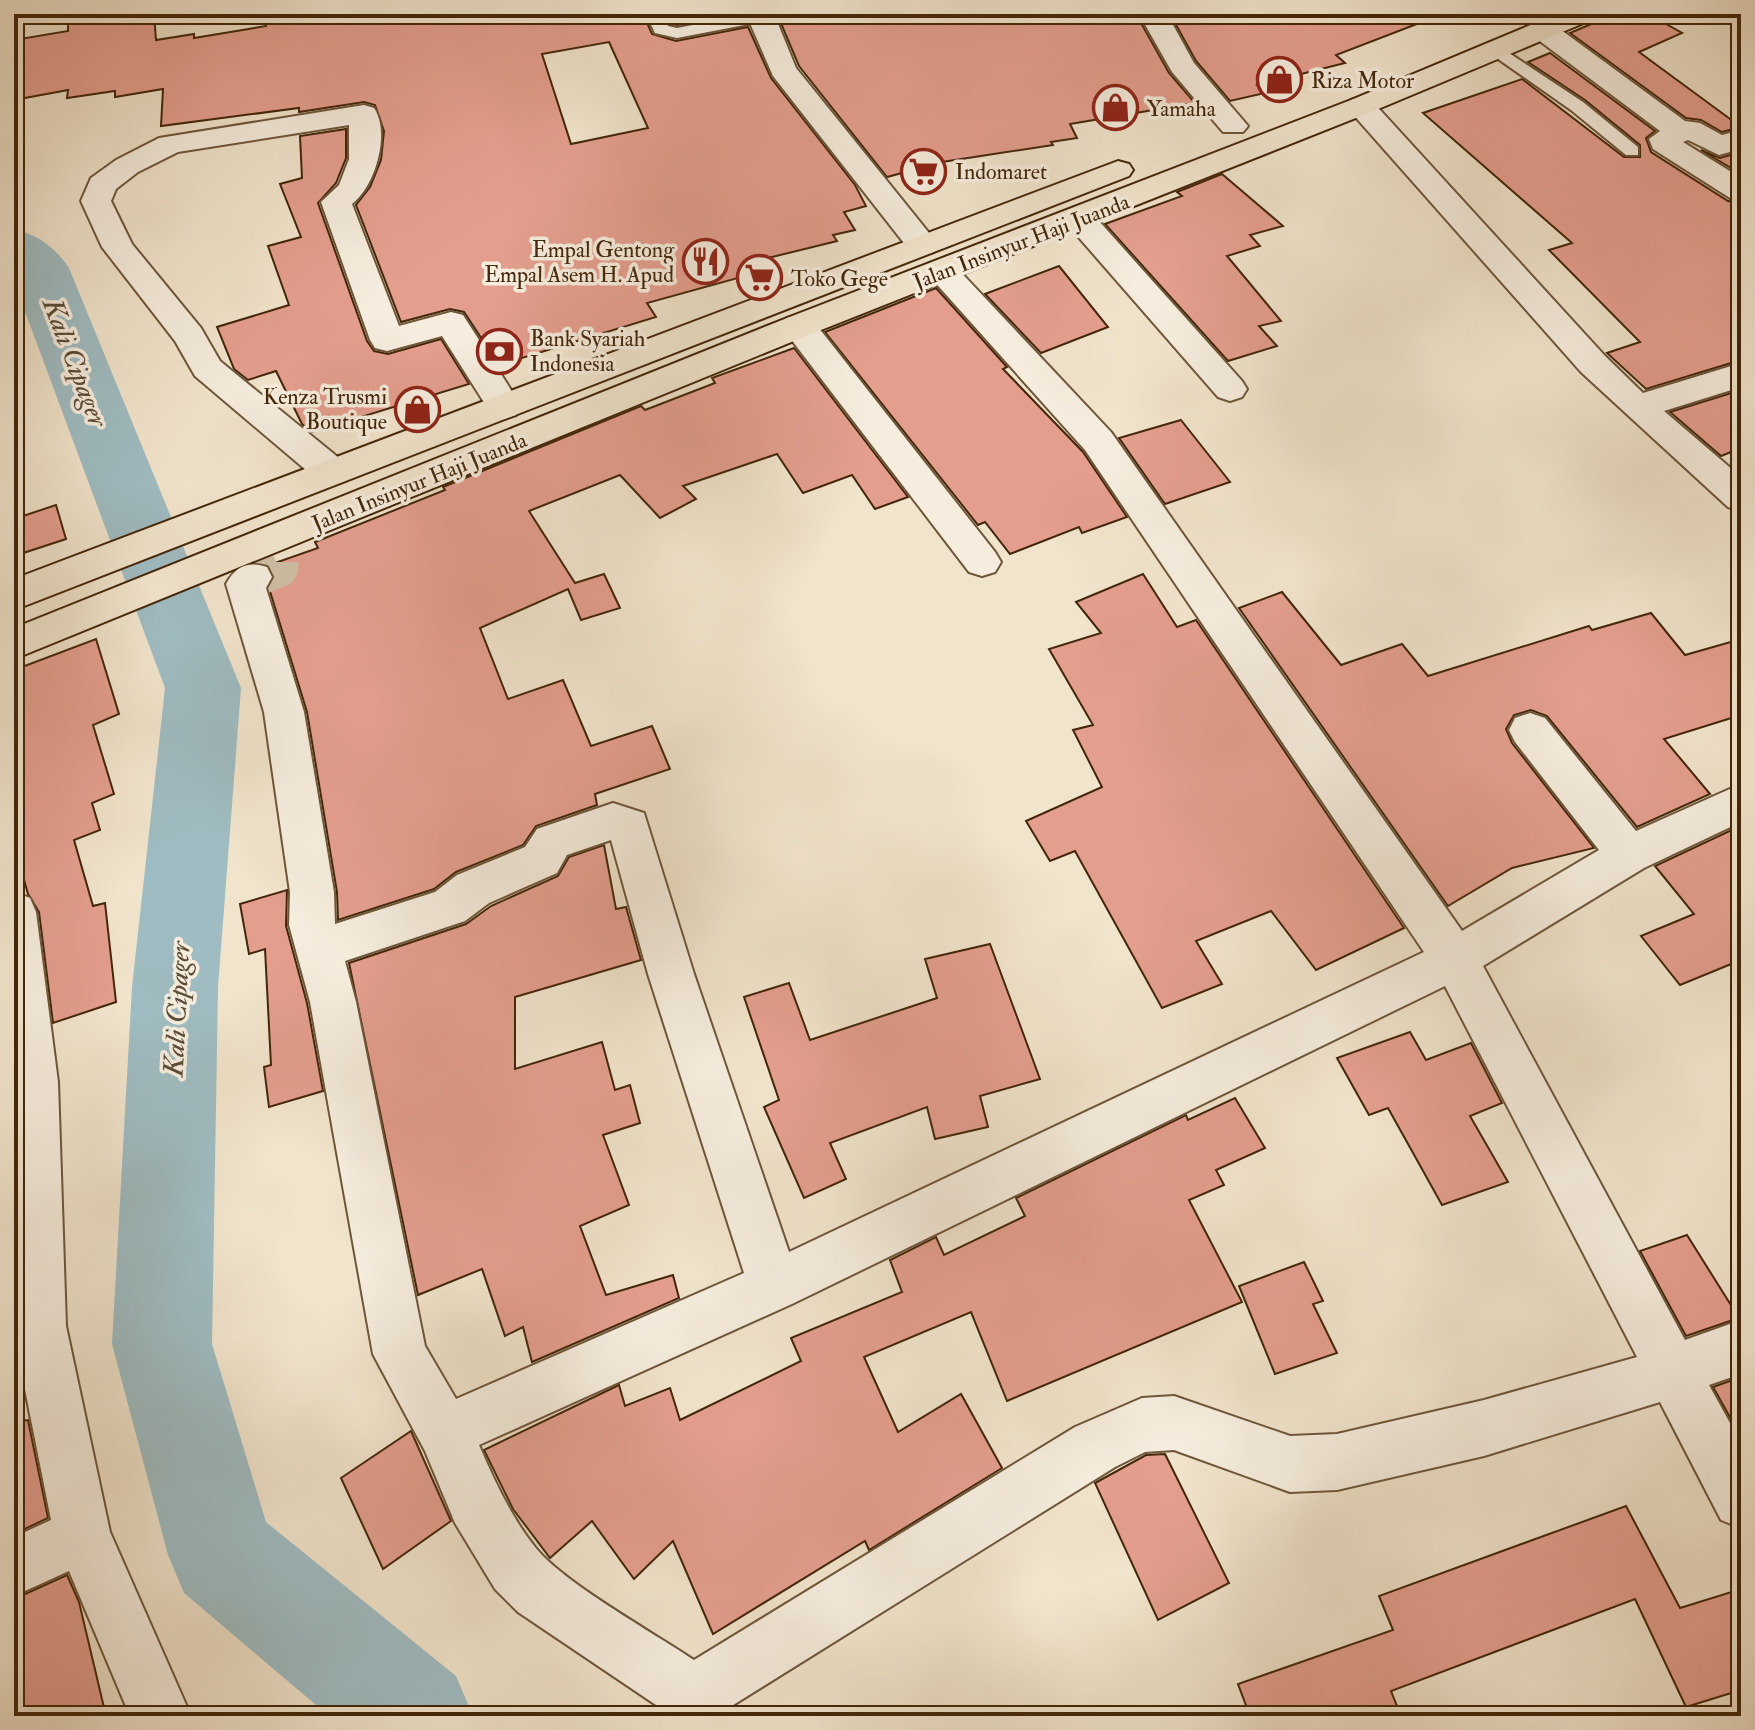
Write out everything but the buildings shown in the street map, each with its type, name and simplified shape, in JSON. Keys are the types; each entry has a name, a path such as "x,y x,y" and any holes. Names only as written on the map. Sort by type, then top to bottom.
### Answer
{"highway":[{"name":"Jalan Insinyur Haji Juanda","path":"14,644 64,624 262,558 799,326 932,258 1233,126 1511,14"},
{"name":"Jalan Insinyur Haji Juanda","path":"14,595 504,407 932,258 1079,218 1361,106 1581,14"}],"street":[{"path":"1153,14 1182,66 1233,126"},
{"path":"760,16 783,70 932,258 1098,441 1455,959 1741,1500"},
{"path":"1543,30 1616,81 1681,133"},
{"path":"1361,106 1593,364 1741,498"},
{"path":"332,472 207,368 189,336 118,247 96,201 102,185 127,166 170,144 364,114 364,159 353,189 336,202 387,340 451,323 504,407"},
{"path":"1741,139 1723,147 1690,129 1663,141 1741,191"},
{"path":"1079,218 1230,389"},
{"path":"799,326 982,562"},
{"path":"1637,407 1741,375"},
{"path":"262,558 245,584 284,712 312,892 312,925 321,949 400,1354 445,1432 475,1503 499,1546 524,1579 692,1691 709,1686 1095,1447 1142,1425 1174,1423 1290,1464 1337,1462 1484,1428 1672,1374 1741,1347"},
{"path":"1530,730 1629,855"},
{"path":"445,1432 774,1286 1455,959 1629,855 1741,802"},
{"path":"321,949 449,907 473,889 541,860 552,842 613,821 629,826 671,974 774,1286"},
{"path":"16,939 39,1326 82,1535 161,1716"},
{"path":"14,1567 82,1535"}],"lane":[{"path":"654,14 661,30 677,33 760,16"},
{"path":"1497,50 1577,106 1632,151"}],"waterway":[{"name":"Kali Cipager","path":"14,247 39,268 203,688 175,987 162,1344 222,1555 416,1716"}],"tunnel":[{"path":"253,577 278,567 278,562"}],"place":[{"name":"Riza Motor","path":"1280,80"},
{"name":"Yamaha","path":"1116,108"},
{"name":"Indomaret","path":"924,171"},
{"name":"Empal Gentong Empal Asem H. Apud","path":"705,262"},
{"name":"Toko Gege","path":"760,278"},
{"name":"Bank Syariah Indonesia","path":"499,351"},
{"name":"Kenza Trusmi Boutique","path":"418,409"}]}
